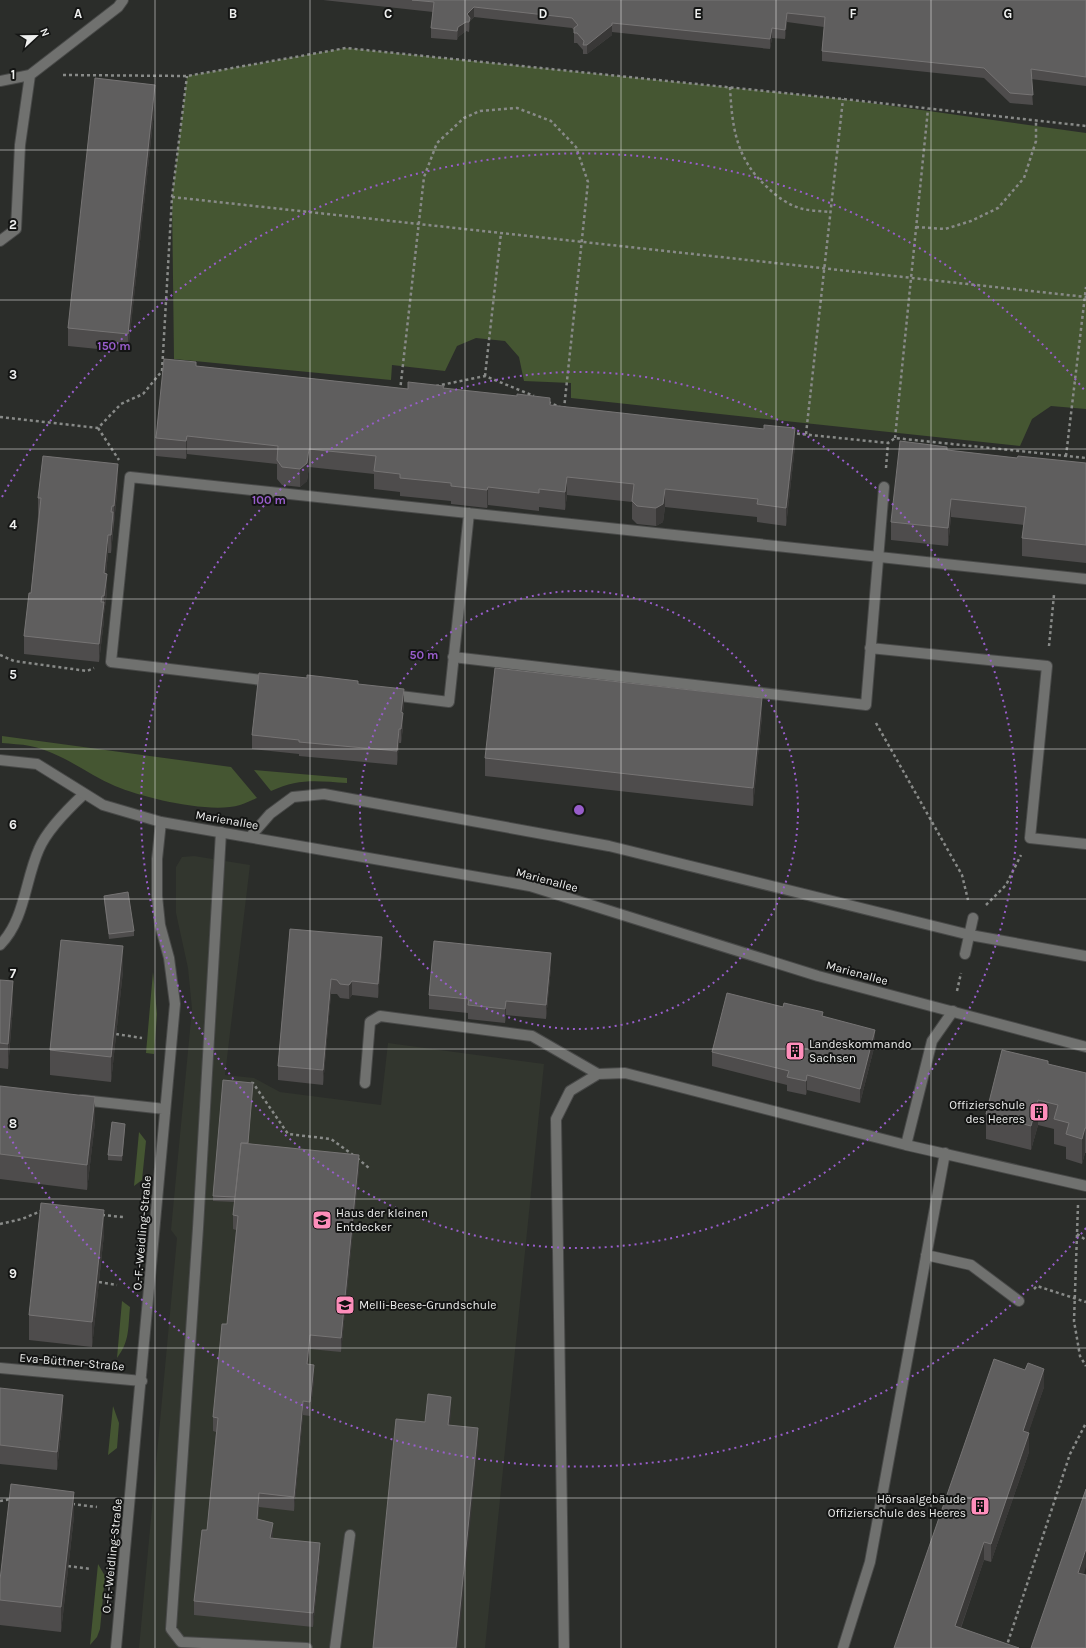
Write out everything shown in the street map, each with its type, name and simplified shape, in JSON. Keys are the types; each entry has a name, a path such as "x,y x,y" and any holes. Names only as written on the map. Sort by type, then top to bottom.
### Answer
{"street":[{"path":"0,81 30,75 118,7 123,0"},
{"path":"0,241 16,229 20,145 30,75"},
{"path":"284,682 111,662 130,477 1086,579"},
{"path":"453,657 866,705 884,487"},
{"path":"378,693 449,702 469,513"},
{"path":"870,648 1047,666 1030,838 1086,844"},
{"name":"Marienallee","path":"0,760 37,764 102,805 161,822 530,886 818,976 1086,1047"},
{"path":"0,945 14,927 39,848 61,816 84,794"},
{"path":"250,837 270,814 293,797 324,794 609,846 970,935 1086,956"},
{"name":"O.-F.-Weidling-Straße","path":"116,1648 142,1381 165,1109 176,1004 169,958 160,925 157,896 157,859 161,822"},
{"path":"220,832 198,1228 171,1629 181,1642 307,1648"},
{"path":"965,954 973,918"},
{"path":"906,1145 932,1041 953,1012"},
{"path":"365,1083 370,1022 380,1016 532,1036 598,1074"},
{"path":"564,1648 556,1119 570,1091 598,1074 625,1073 906,1145 1082,1185"},
{"path":"72,1099 165,1109"},
{"path":"843,1648 870,1562 945,1153"},
{"path":"926,1255 971,1265 1020,1301"},
{"name":"Eva-Büttner-Straße","path":"0,1368 142,1381"},
{"path":"335,1648 350,1535"}],"path":[{"path":"30,75 187,76 346,48 730,87 1086,126"},
{"path":"98,428 121,404 143,394 162,371 172,197 187,76"},
{"path":"730,87 732,121 740,152 755,176 777,197 803,209 831,212"},
{"path":"806,434 843,99"},
{"path":"408,392 400,393 424,177 437,143 464,118 480,111 516,108 551,120 576,147 588,182 564,409"},
{"path":"895,438 928,109"},
{"path":"916,227 944,229 972,221 998,208 1024,178 1036,141 1036,121"},
{"path":"172,197 1085,297"},
{"path":"485,376 501,233"},
{"path":"1066,456 1086,287"},
{"path":"162,371 170,372"},
{"path":"431,387 485,376 535,397"},
{"path":"542,400 564,409 572,410"},
{"path":"0,417 98,428"},
{"path":"98,428 130,477"},
{"path":"790,433 888,443 895,438 1086,458"},
{"path":"884,487 888,443"},
{"path":"1047,666 1056,576"},
{"path":"0,655 14,661 87,671 111,662"},
{"path":"866,705 962,875 973,918"},
{"path":"973,918 1006,884 1030,838"},
{"path":"953,1012 965,954"},
{"path":"116,1034 142,1038"},
{"path":"245,1083 253,1084 288,1134 331,1139 369,1168"},
{"path":"1082,1185 1077,1233 1074,1321 1080,1356 1086,1366"},
{"path":"0,1224 22,1219 46,1209"},
{"path":"100,1215 123,1217"},
{"path":"1077,1233 1086,1240"},
{"path":"99,1282 117,1284"},
{"path":"1020,1301 1037,1286 1086,1302"},
{"path":"1006,1648 1070,1454 1086,1423"},
{"path":"0,1501 14,1498"},
{"path":"67,1504 97,1507"},
{"path":"68,1566 91,1569"}],"shaded area":[{"name":"Melli-Beese-Grundschule","path":"194,856 250,865 225,1075 254,1078 280,1092 381,1105 388,1043 544,1064 485,1648 139,1648 177,1238 171,1230 192,1009 188,968 176,913 176,867 182,857"}],"green space":[{"path":"346,48 843,99 1086,133 1086,409 1051,406 1032,419 1020,446 571,398 571,383 524,381 519,357 505,341 476,338 457,346 445,371 392,365 391,380 174,359 172,197 187,76"},
{"path":"2,736 231,767 257,798 240,805 212,808 159,800 115,786 63,758 41,749 27,745 2,743"},
{"path":"254,770 347,778 347,783 308,781 290,784 271,791"},
{"path":"153,972 157,1014 154,1054 146,1053"},
{"path":"139,1132 146,1141 142,1180 134,1186"},
{"path":"122,1301 130,1307 126,1340 117,1358"},
{"path":"113,1406 119,1423 117,1448 108,1455"},
{"path":"98,1564 105,1576 100,1629 97,1637 90,1645"}],"building":[{"path":"412,0 1086,0 1086,77 1031,69 1033,95 1010,93 984,68 822,51 825,17 787,13 785,30 772,28 770,39 612,23 612,25 587,45 583,45 584,41 577,33 574,33 574,28 578,25 572,18 474,7 467,14 470,18 469,22 466,22 458,27 457,31 431,28 434,2"},
{"path":"95,78 155,85 128,334 68,328"},
{"path":"164,359 196,362 196,366 408,389 408,382 444,386 443,388 517,396 517,394 550,398 550,405 764,429 764,425 795,428 786,508 757,504 758,499 665,489 663,504 656,508 637,506 632,501 634,484 567,477 565,492 539,489 539,493 488,487 487,490 451,486 451,483 400,478 400,474 374,471 376,456 309,449 307,463 300,469 282,467 277,460 278,446 187,436 186,441 156,438"},
{"path":"900,441 947,447 947,450 1017,458 1018,456 1086,463 1086,545 1022,538 1026,507 951,499 948,528 891,522"},
{"path":"43,456 118,464 114,506 112,506 111,512 113,512 111,535 108,535 104,573 107,574 104,596 102,596 101,602 104,602 99,644 24,636 29,593 31,593 41,498 38,498"},
{"path":"495,668 762,698 753,788 485,758"},
{"path":"259,673 307,678 307,675 358,681 358,684 404,689 401,712 403,713 401,729 399,729 397,751 299,742 299,740 252,735"},
{"path":"128,892 134,931 109,934 104,896"},
{"path":"290,929 382,937 378,984 352,981 349,985 340,984 337,980 331,979 323,1070 278,1066"},
{"path":"61,940 123,946 111,1057 50,1050"},
{"path":"434,941 551,953 546,1005 506,1001 505,1009 468,1005 469,999 429,995"},
{"path":"0,980 13,981 8,1044 0,1043"},
{"name":"Landeskommando Sachsen","path":"727,993 783,1007 784,1003 823,1012 822,1016 875,1030 860,1089 807,1075 806,1081 787,1077 789,1071 712,1052"},
{"path":"1002,1050 1048,1061 1048,1064 1086,1073 1086,1128 1082,1139 1066,1134 1069,1123 1054,1119 1058,1105 1038,1100 1031,1126 986,1114"},
{"path":"223,1080 253,1083 248,1143 241,1143 235,1197 213,1196"},
{"path":"0,1086 95,1097 87,1165 0,1154"},
{"path":"112,1122 125,1124 122,1156 108,1155"},
{"path":"241,1143 359,1155 341,1338 310,1335 307,1364 314,1365 310,1402 303,1401 294,1497 259,1493 257,1519 273,1523 270,1538 320,1543 313,1613 194,1601 202,1530 207,1530 218,1418 213,1417 222,1324 227,1324 238,1216 233,1215"},
{"path":"41,1203 104,1210 92,1322 29,1315"},
{"name":"Hörsaalgebäude Offizierschule des Heeres","path":"994,1359 1025,1370 1028,1363 1044,1369 1023,1431 1029,1433 991,1544 984,1542 955,1626 1019,1648 894,1648"},
{"path":"0,1388 63,1395 57,1452 0,1445"},
{"path":"428,1394 451,1397 448,1425 478,1428 456,1648 373,1648 396,1419 425,1422"},
{"path":"11,1484 74,1492 61,1607 0,1600 0,1580"},
{"path":"1086,1489 1086,1549 1078,1573 1086,1575 1086,1648 1031,1648"}],"place":[{"name":"Landeskommando Sachsen","path":"795,1051"},
{"name":"Offizierschule des Heeres","path":"1039,1112"},
{"name":"Haus der kleinen Entdecker","path":"322,1220"},
{"name":"Melli-Beese-Grundschule","path":"345,1305"},
{"name":"Hörsaalgebäude Offizierschule des Heeres","path":"980,1506"}]}
